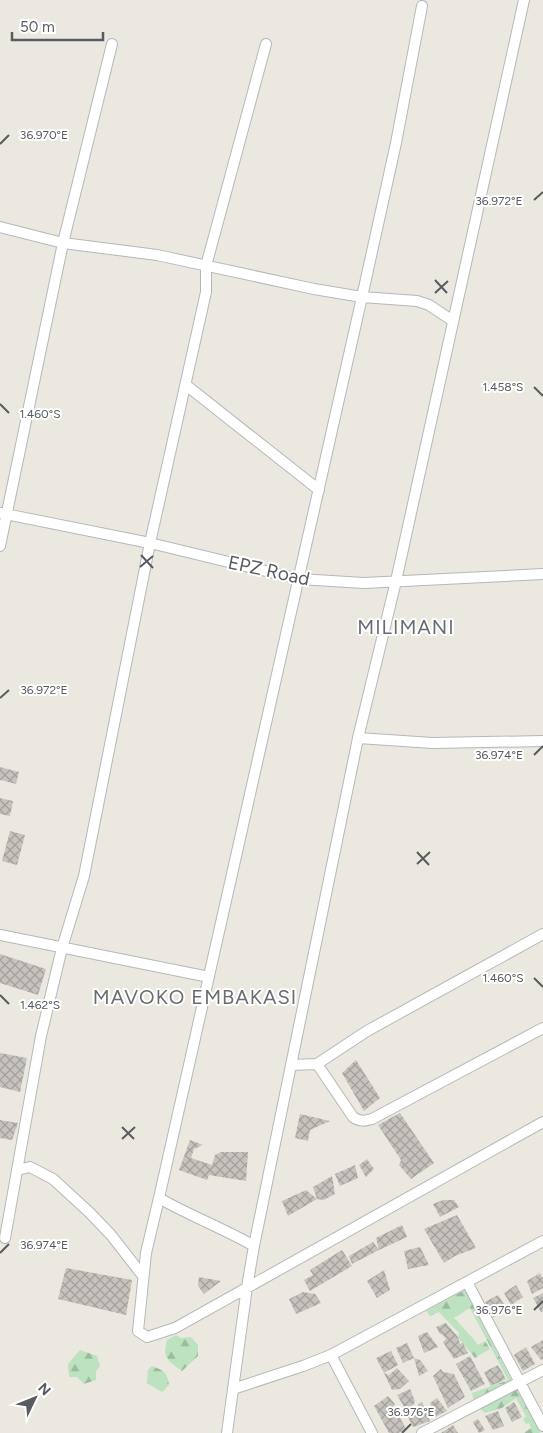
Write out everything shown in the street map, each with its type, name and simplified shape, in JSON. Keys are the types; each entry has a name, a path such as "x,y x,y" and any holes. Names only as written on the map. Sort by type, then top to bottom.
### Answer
{"street":[{"path":"227,1433 246,1288 358,738 396,582 524,0"},
{"path":"422,6 396,143 300,579 146,1253 138,1331 147,1337 176,1328 543,1122"},
{"path":"0,546 4,514 63,244 112,44"},
{"path":"5,1238 41,1036 62,948 84,876 150,543 206,292 206,266 266,44"},
{"path":"0,227 63,244 157,255 314,289 362,297 417,301 429,305 452,321"},
{"path":"186,385 319,490"},
{"name":"EPZ Road","path":"4,514 150,543 300,579 364,583 543,574"},
{"path":"358,738 433,743 543,741"},
{"path":"291,1065 317,1064 367,1031 543,934"},
{"path":"0,935 209,977"},
{"path":"317,1064 354,1117 364,1121 390,1110 543,1028"},
{"path":"17,1170 30,1167 53,1179 112,1235 143,1276"},
{"path":"159,1198 189,1215 235,1235 254,1246"},
{"path":"233,1389 331,1355 543,1242"},
{"path":"467,1282 543,1426"},
{"path":"331,1355 372,1433"},
{"path":"422,1433 543,1370"}],"green space":[{"path":"465,1290 512,1381 474,1402 472,1393 508,1380 470,1308 454,1318 478,1345 485,1341 490,1349 475,1358 458,1337 459,1333 439,1312 430,1316 426,1311"},
{"path":"176,1335 181,1338 191,1337 198,1345 198,1356 182,1371 170,1362 165,1351 167,1340"},
{"path":"80,1350 97,1356 100,1366 96,1371 96,1380 84,1384 77,1377 69,1377 68,1364"},
{"path":"152,1366 166,1374 169,1385 162,1392 147,1383 148,1370"},
{"path":"516,1389 541,1432 524,1433 531,1428 529,1423 526,1424 523,1419 526,1416 516,1398 502,1408 485,1413 480,1409"}],"building":[{"path":"0,767 19,772 16,784 0,780"},
{"path":"0,798 13,801 10,816 0,814"},
{"path":"10,831 25,835 17,865 2,861"},
{"path":"0,954 46,969 38,995 0,983"},
{"path":"0,1053 27,1058 20,1092 0,1087"},
{"path":"356,1060 380,1098 364,1111 342,1073"},
{"path":"400,1113 434,1163 411,1179 399,1165 401,1160 378,1125"},
{"path":"300,1114 330,1121 310,1130 308,1141 295,1138"},
{"path":"0,1120 18,1123 12,1140 0,1138"},
{"path":"190,1140 203,1145 194,1149 191,1158 212,1165 215,1155 221,1152 248,1152 246,1181 209,1175 207,1180 179,1170"},
{"path":"367,1159 374,1169 366,1177 359,1165"},
{"path":"355,1165 358,1178 340,1186 335,1174"},
{"path":"332,1176 335,1194 324,1200 317,1199 313,1187"},
{"path":"306,1190 317,1199 288,1216 282,1201"},
{"path":"443,1200 454,1200 459,1207 440,1217 433,1204"},
{"path":"457,1215 476,1248 455,1256 444,1263 424,1229"},
{"path":"402,1225 407,1237 379,1250 376,1238"},
{"path":"373,1242 379,1250 352,1264 349,1256"},
{"path":"420,1247 429,1265 408,1269 404,1251"},
{"path":"342,1250 352,1266 310,1291 304,1280 313,1275 310,1270"},
{"path":"66,1268 132,1280 126,1315 58,1299"},
{"path":"384,1270 390,1290 377,1298 367,1281"},
{"path":"540,1273 543,1279 543,1288 532,1294 527,1281"},
{"path":"199,1277 221,1281 204,1294 198,1286"},
{"path":"516,1285 523,1297 511,1305 504,1293"},
{"path":"303,1292 315,1294 321,1303 296,1314 289,1299"},
{"path":"543,1293 543,1311 541,1312 533,1298"},
{"path":"498,1295 507,1309 493,1317 485,1302"},
{"path":"446,1323 458,1337 460,1344 463,1343 468,1353 454,1359 443,1342 446,1339 436,1327"},
{"path":"427,1332 438,1347 424,1353 418,1336"},
{"path":"543,1340 543,1359 541,1360 531,1347"},
{"path":"407,1343 414,1358 403,1363 396,1348"},
{"path":"526,1347 535,1364 523,1371 514,1355"},
{"path":"391,1351 398,1365 384,1373 376,1358"},
{"path":"470,1356 485,1384 471,1391 456,1364"},
{"path":"414,1358 420,1360 428,1371 419,1376"},
{"path":"498,1365 506,1379 491,1386 484,1372"},
{"path":"397,1368 409,1381 400,1389 392,1390 384,1373 389,1375"},
{"path":"441,1369 443,1372 454,1374 465,1397 448,1408 433,1376"},
{"path":"410,1389 415,1401 406,1410 397,1395"},
{"path":"388,1396 395,1404 392,1408 393,1414 397,1419 399,1416 406,1429 399,1433 389,1433 374,1406"},
{"path":"437,1398 447,1411 435,1417 430,1403"},
{"path":"422,1402 430,1421 413,1427 406,1413 418,1407 418,1404"},
{"path":"514,1402 522,1417 512,1422 505,1408"},
{"path":"498,1411 504,1426 493,1430 485,1416"},
{"path":"478,1419 485,1430 479,1433 473,1422"},
{"path":"453,1425 458,1433 441,1433"}],"district":[{"name":"MILIMANI","path":"406,627"},
{"name":"MAVOKO EMBAKASI","path":"195,997"}]}
